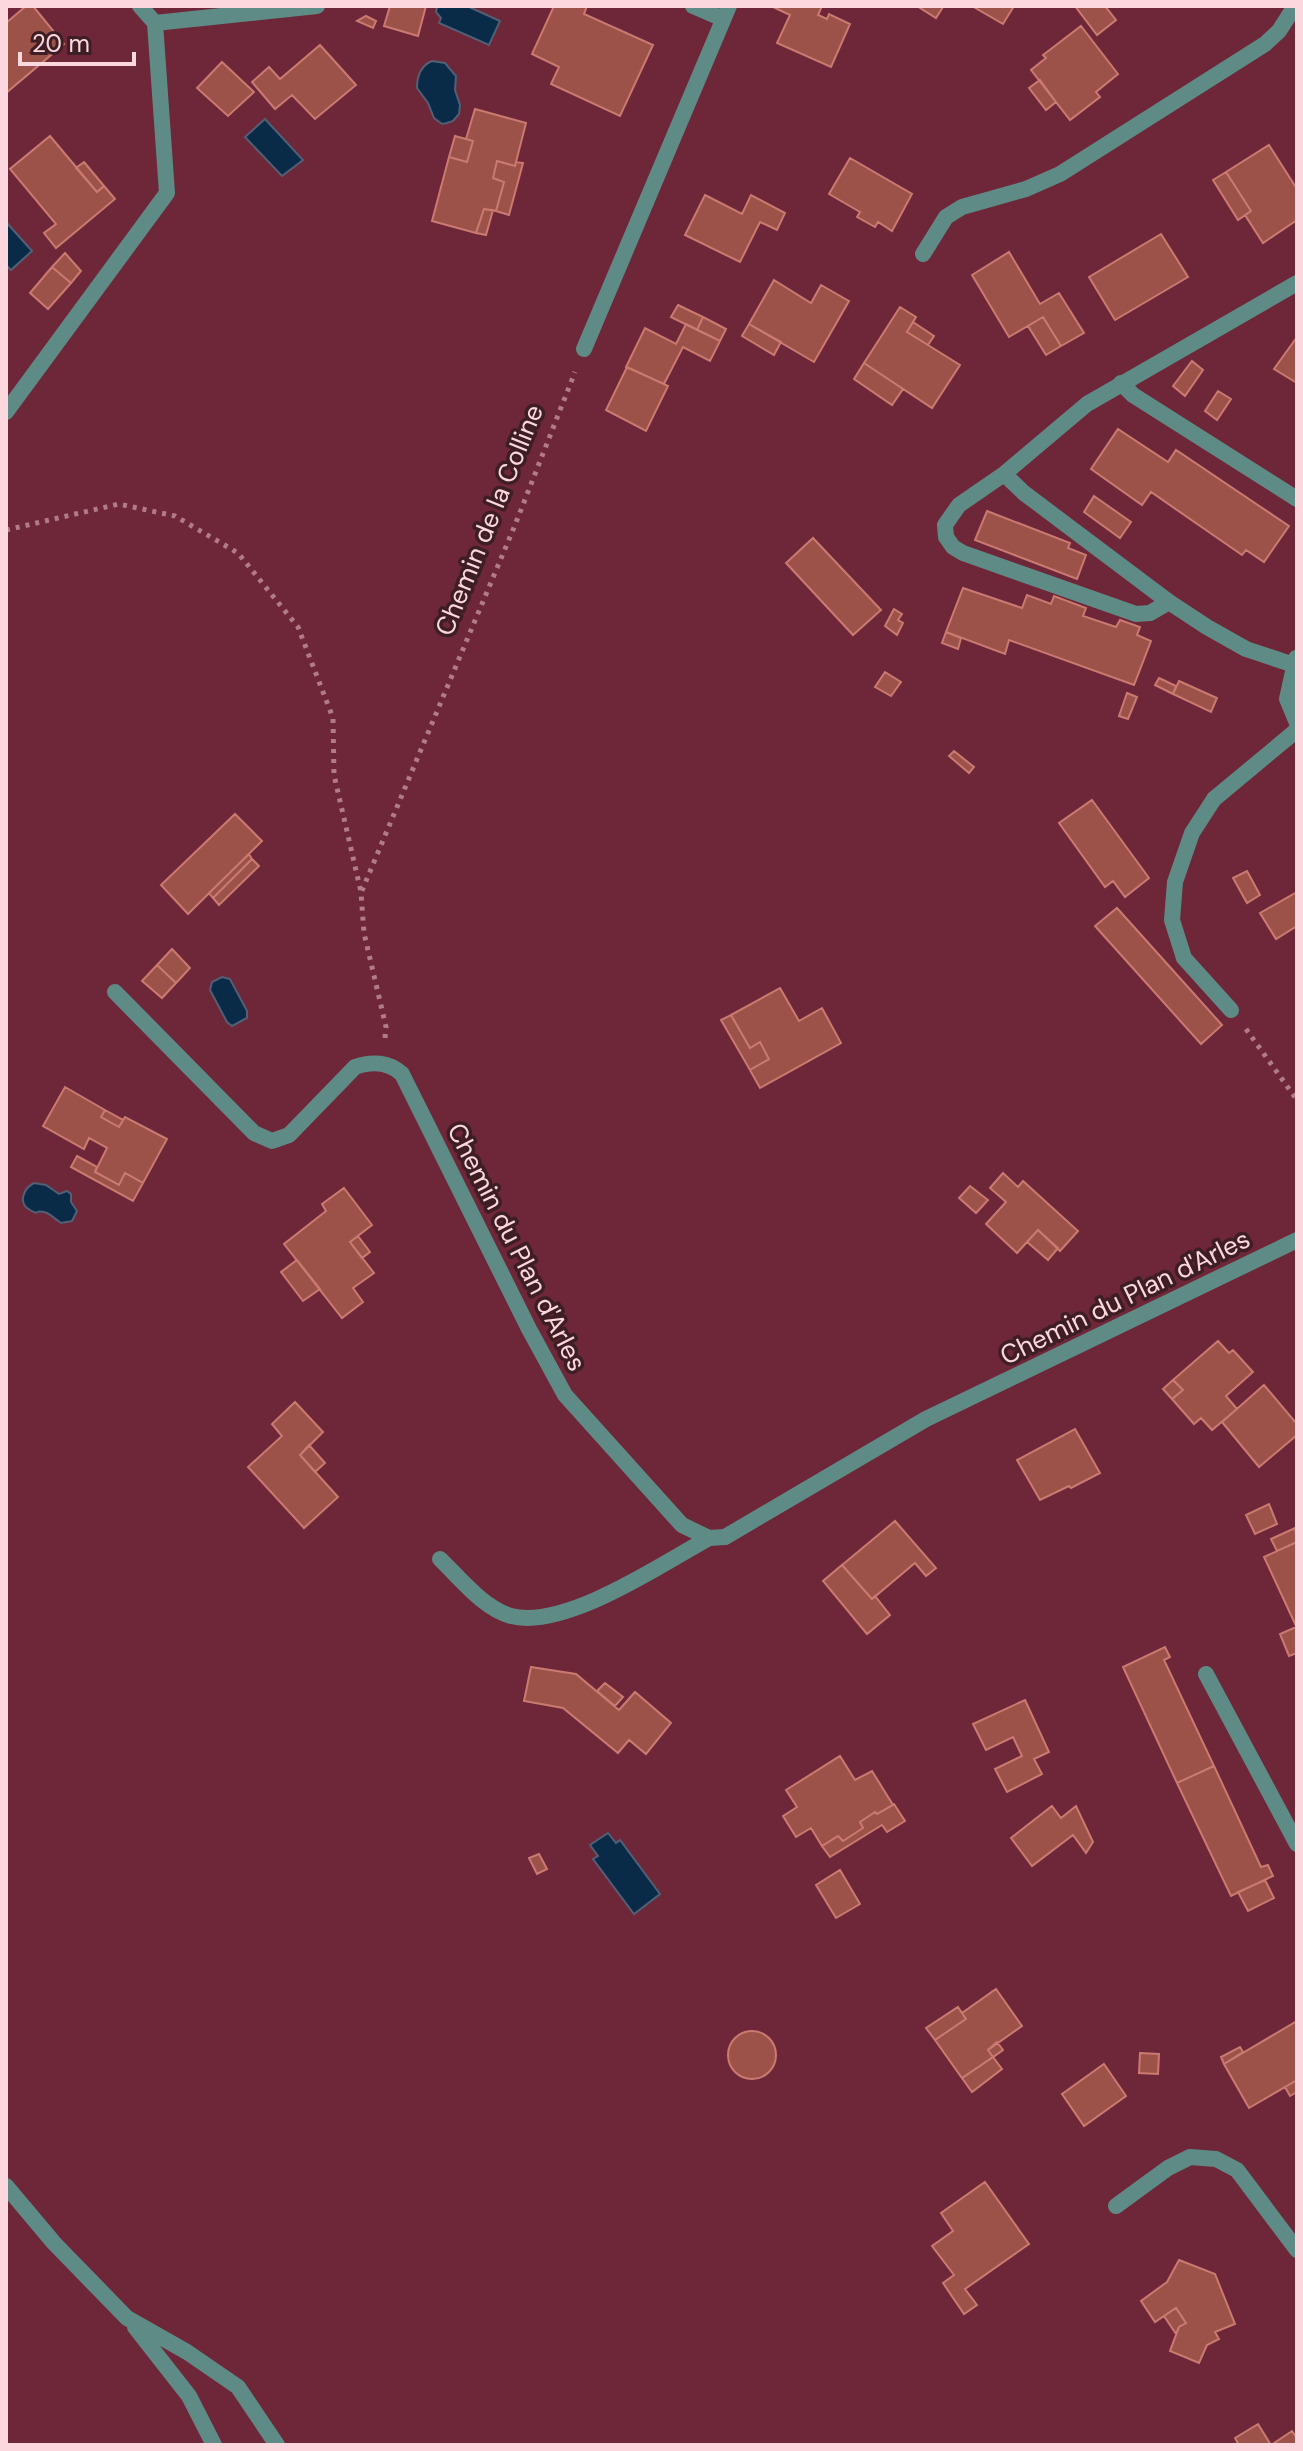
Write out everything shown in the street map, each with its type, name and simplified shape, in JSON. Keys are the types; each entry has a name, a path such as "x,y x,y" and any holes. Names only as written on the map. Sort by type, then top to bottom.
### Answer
{"street":[{"path":"6,412 167,193 155,23 140,6"},
{"path":"155,23 317,6"},
{"path":"584,349 726,13 693,6"},
{"path":"923,254 946,217 962,207 1026,189 1060,174 1265,44 1279,31 1295,6"},
{"path":"1169,602 1150,613 1136,614 963,553 953,547 946,537 945,525 959,505 1004,474 1087,404 1297,283"},
{"path":"1121,383 1133,395 1297,499"},
{"path":"1004,474 1024,493 1207,627 1246,649 1295,661 1287,699 1297,723"},
{"path":"1231,1010 1184,958 1172,920 1175,882 1192,833 1214,799 1297,730"},
{"path":"115,992 254,1133 272,1141 289,1135 355,1067 367,1062 382,1064"},
{"name":"Chemin du Plan d'Arles","path":"382,1064 395,1067 402,1074 565,1395 682,1525 709,1538 725,1537 926,1419 1297,1240"},
{"path":"440,1559 484,1602 511,1616 544,1617 604,1597 709,1538"},
{"path":"1206,1674 1297,1844"},
{"path":"1116,2206 1168,2168 1190,2157 1216,2159 1237,2170 1297,2250"},
{"path":"6,2186 54,2243 127,2318 189,2396 214,2445"},
{"path":"127,2318 187,2352 238,2387 277,2445"}],"path":[{"name":"Chemin de la Colline","path":"382,1064 386,1027 364,933 361,893 509,540 584,349"},
{"path":"6,530 119,504 175,516 238,553 298,627 333,718 334,775 361,893"},
{"path":"1231,1010 1297,1100"}],"water":[{"path":"437,6 467,6 500,21 489,45 439,23 441,18 436,12"},
{"path":"432,61 445,63 456,76 459,114 453,121 442,124 434,118 417,88 420,72"},
{"path":"265,119 303,160 282,176 245,137"},
{"path":"6,222 32,251 11,270 6,265"},
{"path":"222,977 230,979 247,1011 247,1018 232,1026 210,990 212,982"},
{"path":"34,1183 46,1185 59,1194 67,1191 71,1194 71,1202 77,1211 72,1221 61,1223 46,1213 35,1213 26,1207 23,1196"},
{"path":"608,1833 616,1843 620,1840 660,1894 634,1914 593,1859 598,1856 590,1845"}],"building":[{"path":"26,6 33,6 64,44 6,93 6,23"},
{"path":"390,6 426,6 418,36 384,26"},
{"path":"554,6 587,6 584,14 653,45 620,116 551,84 559,67 532,54"},
{"path":"771,6 822,6 818,15 827,19 829,14 850,24 831,67 777,43 790,15"},
{"path":"917,6 941,6 943,7 936,18"},
{"path":"972,6 1014,6 1003,24"},
{"path":"1075,6 1105,6 1116,20 1097,35"},
{"path":"366,16 376,21 373,28 357,21"},
{"path":"1081,26 1118,74 1096,92 1100,97 1070,120 1031,70 1046,58 1043,55"},
{"path":"320,45 356,85 315,119 292,95 275,109 252,82 269,67 280,79"},
{"path":"222,62 254,92 228,116 197,88"},
{"path":"1040,80 1056,102 1046,110 1029,88"},
{"path":"475,109 526,123 515,166 497,161 493,178 504,182 496,211 484,209 476,233 432,221 449,157 467,162 473,141 466,139"},
{"path":"50,136 97,192 104,186 115,199 56,248 44,233 56,224 10,169"},
{"path":"455,136 473,141 467,162 449,157"},
{"path":"1269,145 1297,189 1297,220 1263,243 1245,215 1251,211 1226,172"},
{"path":"850,158 912,194 892,231 878,222 875,227 857,217 860,212 829,194"},
{"path":"497,161 515,166 516,162 523,163 509,215 496,211 504,182 493,178"},
{"path":"84,162 104,186 97,192 76,168"},
{"path":"1226,172 1251,211 1238,220 1213,180"},
{"path":"705,195 742,214 751,195 785,213 777,230 760,222 740,262 685,235"},
{"path":"484,209 493,210 486,235 476,233"},
{"path":"1161,234 1188,277 1115,320 1089,277"},
{"path":"1009,252 1040,304 1059,293 1084,333 1061,346 1043,317 1009,337 972,275"},
{"path":"65,253 81,271 71,283 52,267"},
{"path":"52,267 71,283 48,309 30,293"},
{"path":"774,280 811,303 821,285 849,301 814,362 749,324"},
{"path":"678,305 703,317 697,330 671,317"},
{"path":"900,307 916,317 907,332 960,365 932,408 864,363"},
{"path":"703,317 726,329 720,341 697,330"},
{"path":"1043,317 1061,346 1046,355 1028,326"},
{"path":"913,322 934,336 928,345 907,332"},
{"path":"686,324 720,341 710,361 683,347 664,384 626,367 645,328 676,344"},
{"path":"749,324 781,342 774,355 742,336"},
{"path":"1297,337 1297,383 1274,369"},
{"path":"1192,361 1203,370 1185,396 1173,386"},
{"path":"864,363 903,389 892,405 854,379"},
{"path":"627,367 668,386 646,431 606,410"},
{"path":"1218,391 1231,399 1217,420 1205,411"},
{"path":"1118,429 1168,462 1176,450 1289,526 1264,562 1246,550 1242,555 1151,492 1142,505 1091,469"},
{"path":"1094,496 1131,522 1120,538 1084,512"},
{"path":"987,511 1070,543 1068,548 1086,555 1077,579 975,540"},
{"path":"813,538 881,610 853,635 786,563"},
{"path":"963,588 1022,608 1027,595 1051,604 1054,596 1086,608 1083,616 1116,627 1120,620 1140,627 1137,635 1151,641 1134,685 1009,640 1005,654 946,632"},
{"path":"894,609 902,614 898,620 903,623 897,635 885,626"},
{"path":"946,632 961,638 958,649 942,643"},
{"path":"885,672 901,682 891,696 875,687"},
{"path":"1159,678 1176,686 1173,694 1155,685"},
{"path":"1179,681 1217,698 1211,712 1173,694"},
{"path":"1127,693 1137,697 1128,719 1119,716"},
{"path":"954,751 974,767 969,773 949,756"},
{"path":"1092,800 1149,878 1125,897 1113,881 1105,887 1059,823"},
{"path":"235,814 262,841 188,914 161,885"},
{"path":"249,854 252,859 213,898 209,893"},
{"path":"252,859 259,866 219,905 213,898"},
{"path":"1247,871 1260,895 1247,903 1233,878"},
{"path":"1297,892 1297,926 1276,939 1260,913"},
{"path":"1117,908 1222,1025 1201,1044 1095,926"},
{"path":"172,949 190,968 176,983 157,965"},
{"path":"157,965 176,983 162,998 142,981"},
{"path":"780,988 799,1021 822,1008 841,1043 760,1088 750,1070 769,1059 760,1042 750,1048 731,1015"},
{"path":"731,1015 750,1048 760,1042 769,1059 750,1070 721,1020"},
{"path":"65,1087 105,1110 101,1117 119,1127 125,1117 167,1139 143,1183 125,1173 119,1185 95,1172 107,1148 89,1138 84,1149 43,1126"},
{"path":"105,1110 123,1120 119,1127 101,1117"},
{"path":"77,1156 97,1167 95,1172 119,1185 125,1173 143,1183 133,1201 71,1167"},
{"path":"1003,1173 1018,1187 1023,1181 1078,1231 1060,1251 1038,1230 1017,1253 986,1224 1006,1202 990,1188"},
{"path":"970,1186 988,1200 976,1213 959,1198"},
{"path":"344,1188 372,1225 350,1242 374,1273 353,1288 363,1302 342,1318 284,1244 326,1211 322,1204"},
{"path":"1038,1230 1058,1248 1048,1260 1027,1242"},
{"path":"358,1236 370,1252 362,1258 350,1242"},
{"path":"297,1260 320,1289 303,1301 281,1272"},
{"path":"1218,1341 1229,1353 1233,1350 1253,1372 1226,1396 1237,1409 1212,1430 1201,1418 1194,1424 1172,1399 1183,1390 1173,1380"},
{"path":"1173,1380 1183,1390 1172,1399 1163,1389"},
{"path":"1264,1385 1297,1424 1297,1435 1259,1467 1222,1422"},
{"path":"295,1402 323,1432 300,1455 338,1497 304,1528 248,1467 282,1436 272,1424"},
{"path":"1075,1429 1100,1473 1040,1500 1017,1460"},
{"path":"309,1445 325,1463 315,1472 300,1455"},
{"path":"1269,1504 1277,1524 1255,1534 1246,1515"},
{"path":"895,1521 936,1568 926,1576 915,1563 872,1599 842,1565"},
{"path":"1295,1528 1297,1542 1277,1551 1271,1539"},
{"path":"1297,1542 1297,1628 1264,1557"},
{"path":"842,1565 890,1615 867,1634 823,1581"},
{"path":"1296,1627 1297,1653 1289,1656 1280,1634"},
{"path":"1165,1647 1170,1657 1164,1660 1214,1766 1177,1783 1123,1667"},
{"path":"531,1667 576,1674 619,1710 635,1692 671,1723 646,1754 629,1740 618,1753 563,1708 524,1701"},
{"path":"605,1683 623,1697 615,1706 597,1691"},
{"path":"1025,1700 1049,1752 1034,1759 1042,1774 1007,1792 995,1769 1022,1756 1013,1737 986,1750 973,1724"},
{"path":"840,1756 855,1780 872,1771 893,1805 860,1822 863,1828 843,1841 838,1836 822,1846 811,1828 796,1837 783,1816 797,1807 786,1790"},
{"path":"1214,1766 1261,1867 1268,1865 1273,1876 1231,1896 1177,1783"},
{"path":"894,1804 905,1821 887,1832 882,1825 830,1857 822,1846 838,1836 843,1841 863,1828 860,1822"},
{"path":"1052,1806 1061,1818 1076,1806 1093,1842 1086,1853 1073,1835 1032,1866 1011,1838"},
{"path":"539,1854 547,1869 537,1874 529,1858"},
{"path":"840,1870 860,1904 836,1918 816,1885"},
{"path":"1265,1880 1274,1898 1248,1911 1238,1892"},
{"path":"996,1989 1022,2026 988,2050 993,2057 962,2078 935,2040 966,2019 962,2013"},
{"path":"958,2007 966,2019 935,2040 926,2028"},
{"path":"1297,2021 1297,2080 1249,2108 1224,2064"},
{"path":"752,2031 769,2038 776,2055 769,2072 752,2079 735,2072 728,2055 735,2038"},
{"path":"997,2042 1003,2050 993,2057 988,2050"},
{"path":"1240,2047 1243,2052 1224,2064 1221,2057"},
{"path":"1140,2053 1159,2054 1158,2074 1139,2073"},
{"path":"993,2057 1002,2069 972,2092 962,2078"},
{"path":"1104,2064 1126,2096 1084,2126 1062,2094"},
{"path":"1297,2080 1297,2092 1290,2096 1285,2087"},
{"path":"985,2182 1029,2244 965,2289 977,2305 964,2314 943,2283 954,2275 932,2246 953,2231 941,2213"},
{"path":"1179,2260 1215,2274 1235,2324 1215,2332 1219,2339 1207,2345 1199,2363 1170,2351 1179,2327 1186,2323 1176,2308 1155,2322 1141,2301 1167,2282"},
{"path":"1176,2308 1186,2323 1179,2327 1176,2334 1164,2316"},
{"path":"1258,2424 1271,2445 1239,2445 1235,2438"},
{"path":"1292,2431 1297,2438 1297,2445 1271,2445"}]}
